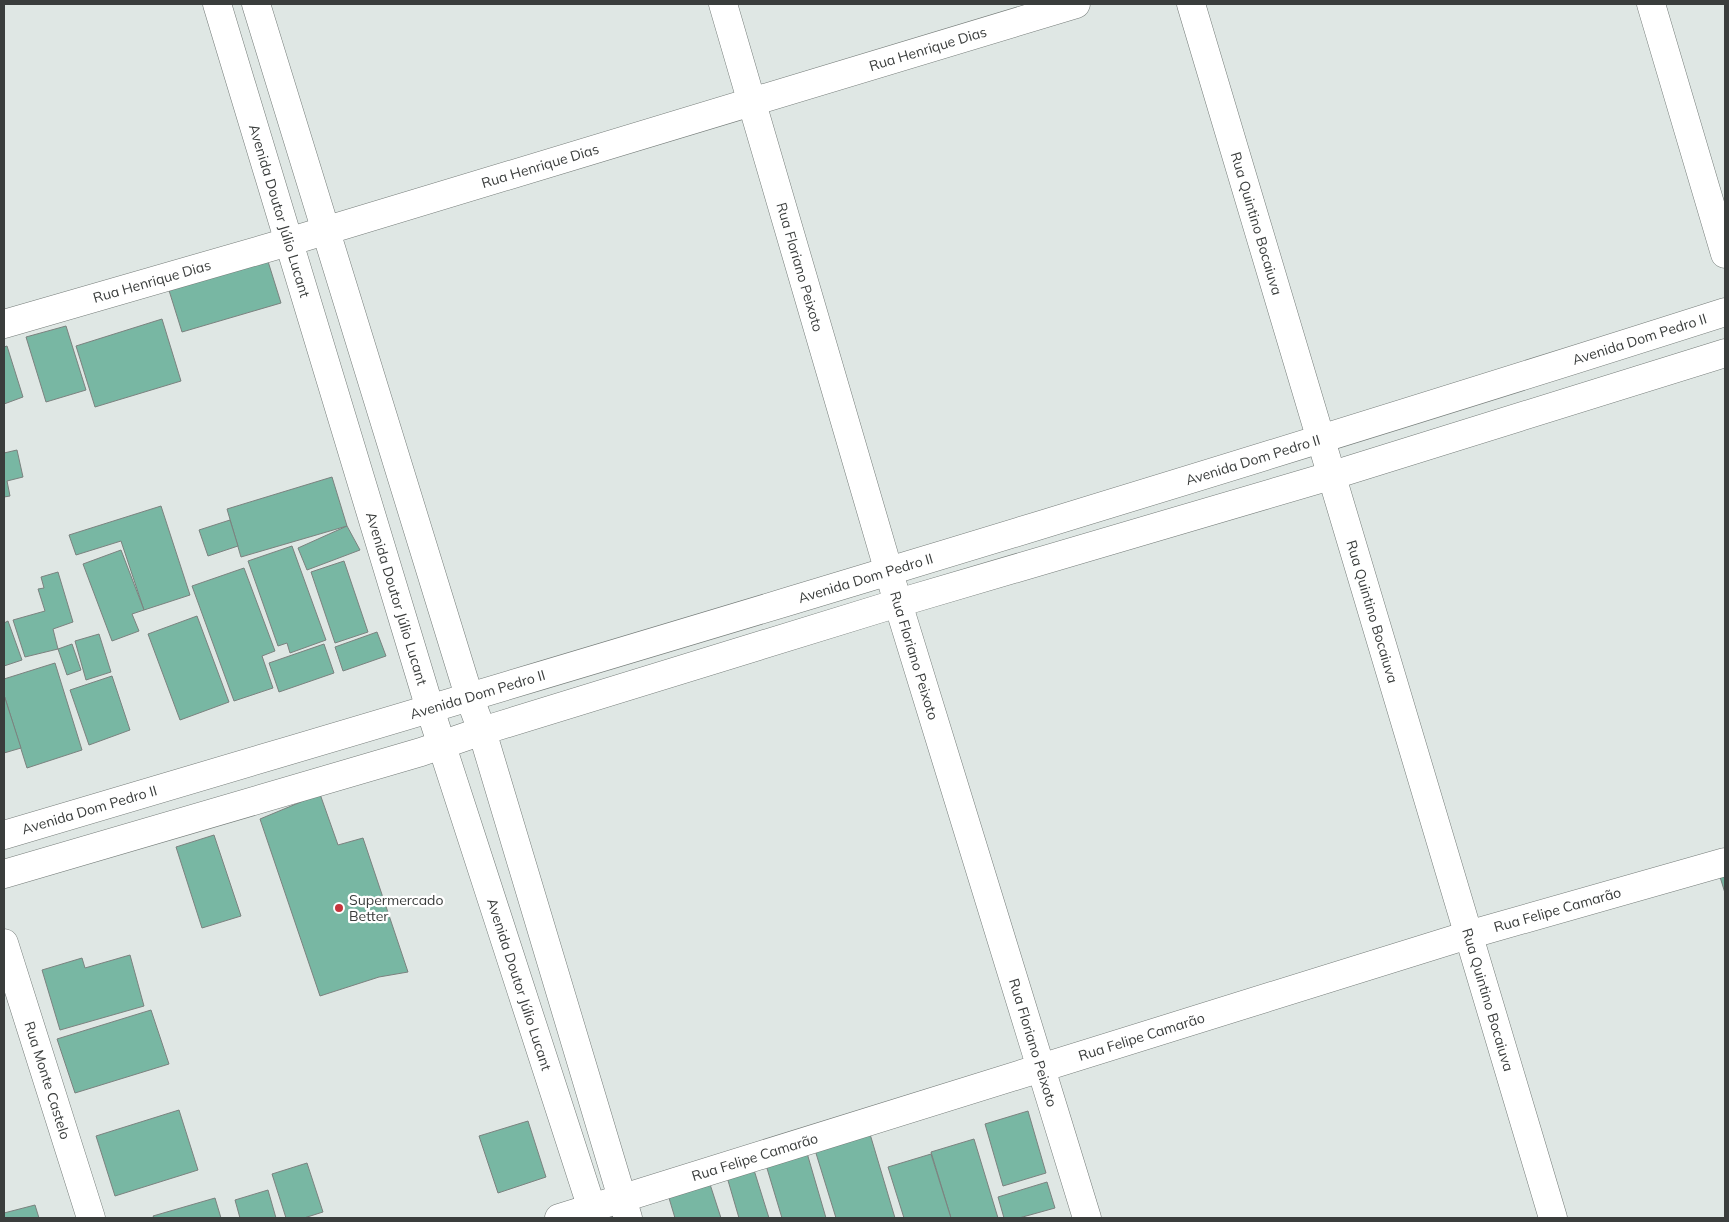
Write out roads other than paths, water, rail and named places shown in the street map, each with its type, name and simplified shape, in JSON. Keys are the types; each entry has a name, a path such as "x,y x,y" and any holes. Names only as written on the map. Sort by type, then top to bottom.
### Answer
{"street":[{"name":"Rua Floriano Peixoto","path":"723,4 898,603 1087,1218"},
{"name":"Rua Henrique Dias","path":"4,324 326,231 752,104 1076,4"},
{"name":"Rua Quintino Bocaiuva","path":"1191,4 1552,1218"},
{"path":"1651,4 1725,254"},
{"path":"220,12 257,7 469,696 482,731 625,1208"},
{"name":"Avenida Doutor Júlio Lucant","path":"220,12 430,709 593,1213"},
{"name":"Avenida Dom Pedro II","path":"4,835 890,572 1320,441 1725,312"},
{"path":"4,874 442,746 482,731 898,603 1330,476 1725,353"},
{"path":"368,506 406,491"},
{"name":"Rua Felipe Camarão","path":"559,1218 625,1208 1042,1068 1468,934 1725,862"},
{"name":"Rua Monte Castelo","path":"4,943 91,1218"},
{"path":"516,974 551,961"}],"place":[{"name":"Supermercado Better","path":"339,908"}]}
